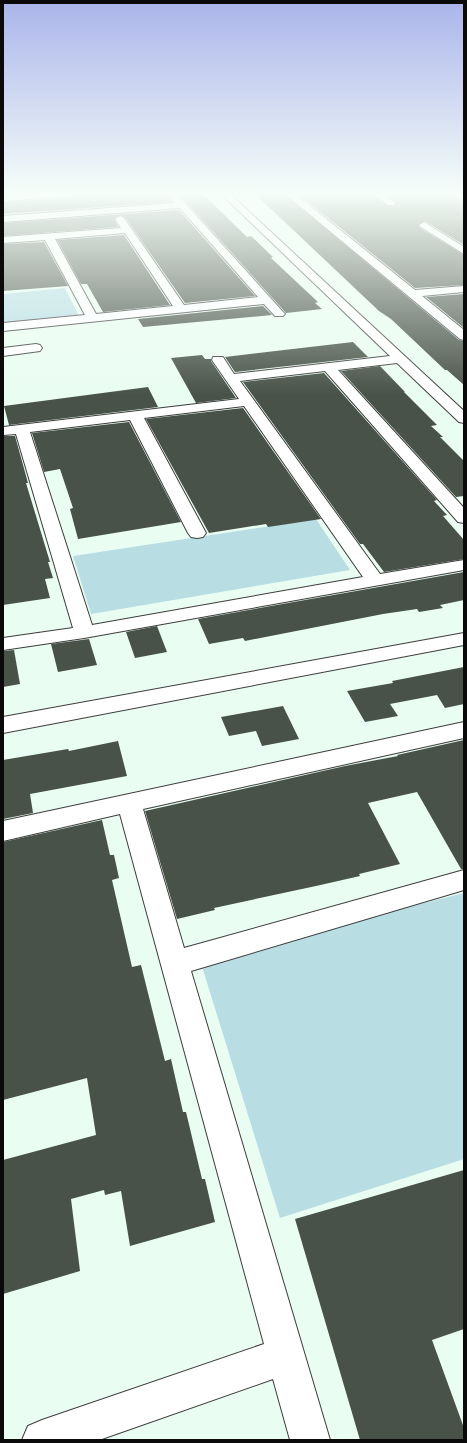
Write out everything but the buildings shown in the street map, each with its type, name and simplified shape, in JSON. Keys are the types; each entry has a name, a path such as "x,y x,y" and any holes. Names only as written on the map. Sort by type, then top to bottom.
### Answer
{"street":[{"path":"62,260 92,318"},
{"path":"149,260 181,308"},
{"path":"231,260 279,314"},
{"path":"295,260 398,359 464,419"},
{"path":"371,260 464,336"},
{"path":"413,294 464,289"},
{"path":"3,327 266,300"},
{"path":"3,352 36,348"},
{"path":"230,378 398,359"},
{"path":"218,360 246,402 375,581"},
{"path":"328,367 464,518"},
{"path":"3,431 246,402"},
{"path":"135,415 197,532"},
{"path":"22,429 84,632"},
{"path":"3,644 84,632 464,565"},
{"path":"3,725 464,639"},
{"path":"3,831 464,730"},
{"path":"128,804 175,963 310,1440"},
{"path":"175,963 464,880"},
{"path":"42,1440 286,1355"}],"shaded area":[{"path":"65,288 79,316 3,324 3,294"},
{"path":"316,519 350,570 91,614 73,556"},
{"path":"464,893 464,1159 280,1218 200,960"}]}
